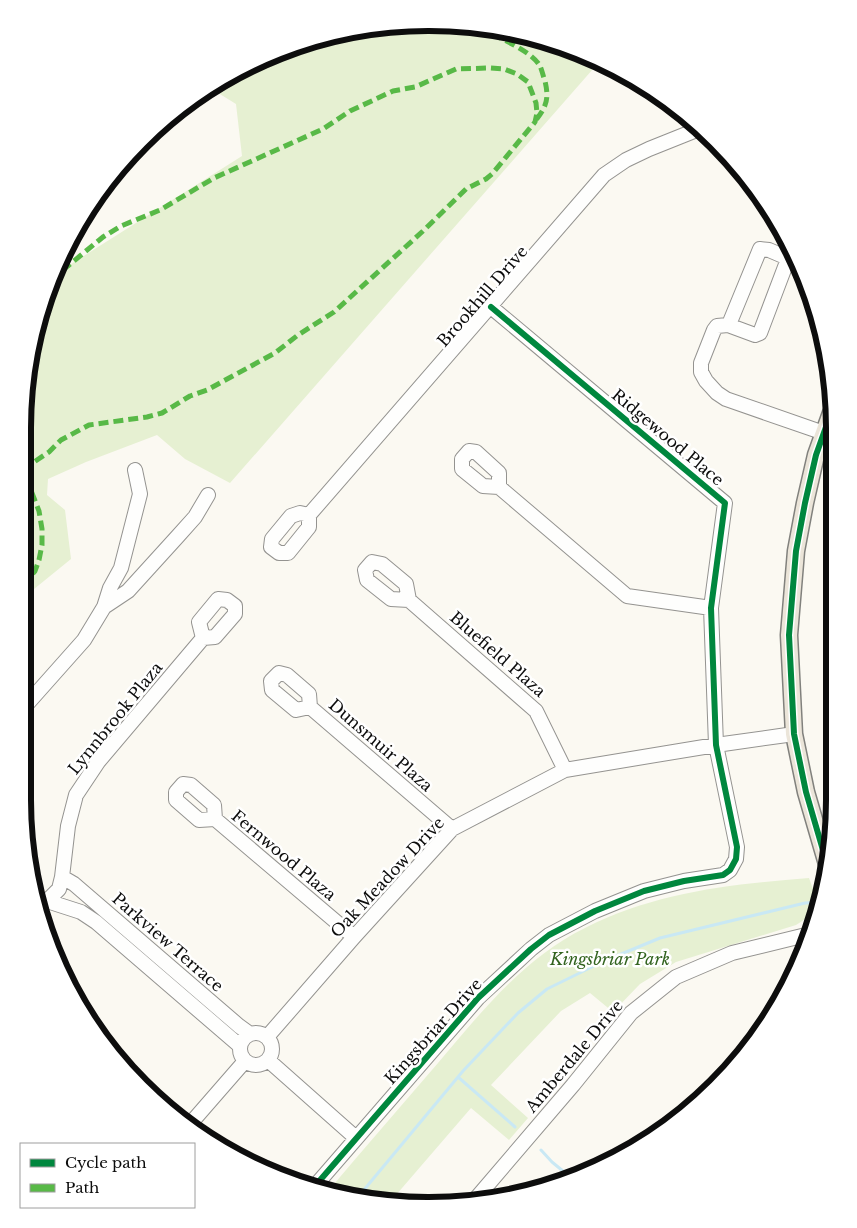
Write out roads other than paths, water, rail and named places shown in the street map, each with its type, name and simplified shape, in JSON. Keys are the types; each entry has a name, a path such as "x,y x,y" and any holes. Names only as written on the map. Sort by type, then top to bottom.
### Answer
{"main road":[{"path":"822,848 806,792 794,734 789,635 796,552 816,456 826,427"}],"street":[{"name":"Brookhill Drive","path":"309,515 491,307 604,174 626,160 692,132"},
{"path":"728,325 760,249 788,258"},
{"path":"790,264 760,333 755,335 728,325 718,326 714,330 701,363 701,372 711,387 726,399 824,433"},
{"name":"Ridgewood Place","path":"491,307 725,503 711,608 716,745 737,847 736,859 730,870"},
{"path":"31,700 84,640 104,607 110,588 121,568 140,494 135,470"},
{"path":"499,487 627,596 711,608"},
{"path":"104,607 128,590 195,517 208,495"},
{"name":"Bluefield Plaza","path":"409,600 536,711 565,770"},
{"name":"Lynnbrook Plaza","path":"44,899 59,889 68,826 76,794 98,762 203,638"},
{"name":"Dunsmuir Plaza","path":"310,707 452,830"},
{"name":"Oak Meadow Drive","path":"267,1037 452,830 565,770 794,734"},
{"name":"Fernwood Plaza","path":"215,819 354,938"},
{"name":"Kingsbriar Drive","path":"320,1181 478,998 549,935 595,911 644,891 723,874 730,870"},
{"name":"Parkview Terrace","path":"62,877 74,884 125,937 185,989 240,1046"},
{"name":"Parkview Terrace","path":"45,902 81,912 125,937"},
{"name":"Amberdale Drive","path":"481,1193 573,1085 631,1013 676,977 732,953 802,936"},
{"name":"Parkview Terrace","path":"185,989 250,1034"},
{"path":"258,1033 267,1037 271,1042 272,1048 272,1054 268,1060 258,1066 245,1061 240,1054 240,1046 246,1036 258,1033"},
{"path":"268,1060 356,1138"},
{"path":"194,1120 245,1061"}],"waterway":[{"path":"363,1191 463,1071 518,1013 547,989 602,962 660,938 812,903"},
{"path":"458,1077 515,1127"},
{"path":"541,1150 565,1173"}],"park label":[{"name":"Kingsbriar Park","path":"610,959"}]}
